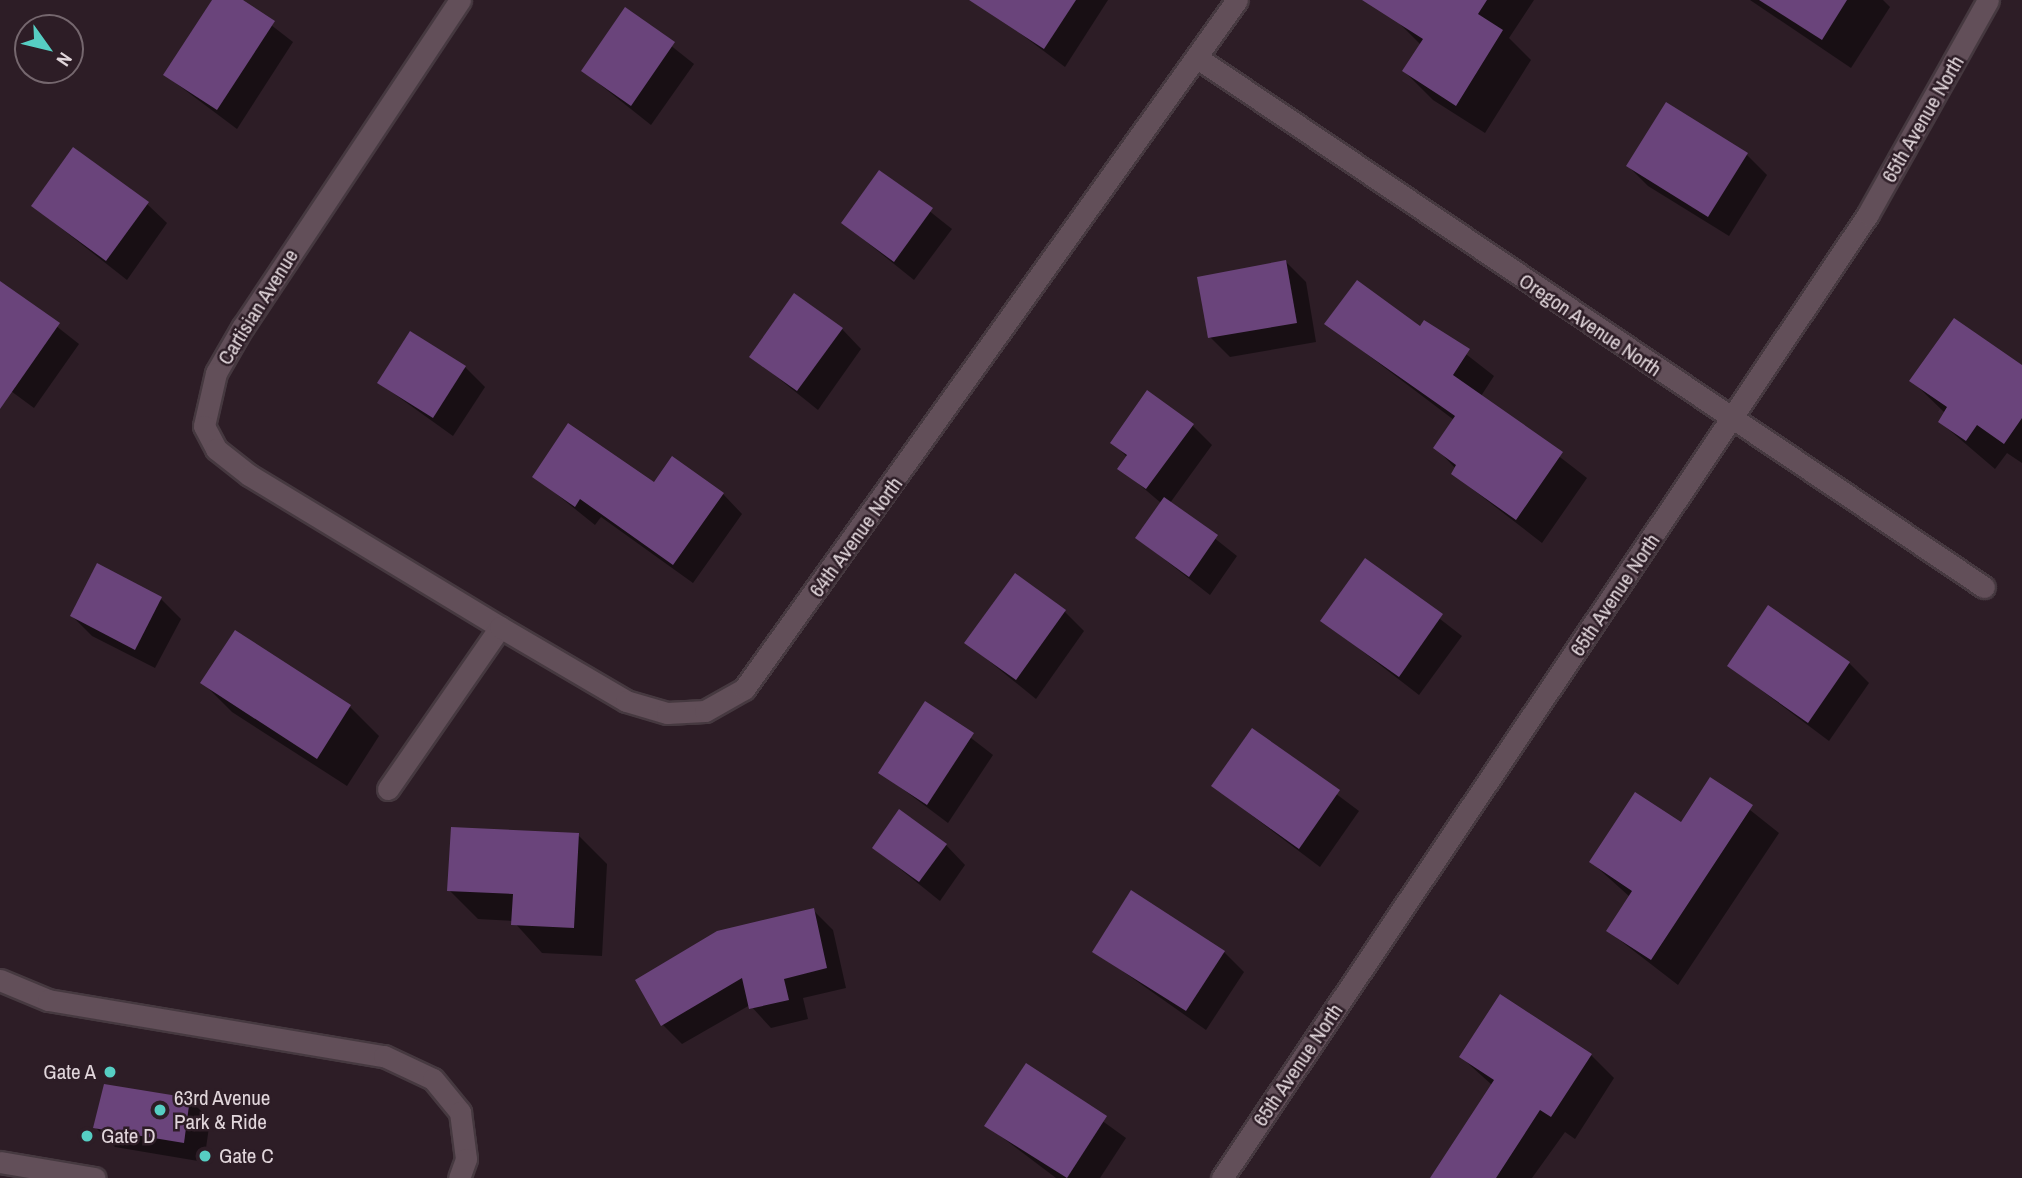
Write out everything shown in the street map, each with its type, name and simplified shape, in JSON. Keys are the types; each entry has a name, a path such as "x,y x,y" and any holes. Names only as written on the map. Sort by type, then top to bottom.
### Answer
{"street":[{"name":"Cartisian Avenue","path":"460,0 243,326 216,373 204,426 216,449 249,475 500,627"},
{"name":"64th Avenue North","path":"500,627 626,701 667,713 705,711 744,689 1199,59 1237,0"},
{"name":"65th Avenue North","path":"1222,1178 1875,202 1988,0"},
{"name":"Oregon Avenue North","path":"1199,59 1731,421 1984,587"},
{"path":"388,789 500,627"},
{"path":"0,980 48,1000 384,1056 433,1079 460,1112 466,1159 459,1178"},
{"path":"0,1162 95,1178"}],"building":[{"path":"212,0 243,0 275,21 217,110 163,75"},
{"path":"969,0 1076,0 1044,49"},
{"path":"1362,0 1487,0 1478,14 1503,30 1456,106 1402,71 1423,39"},
{"path":"1759,0 1847,0 1822,40"},
{"path":"625,7 675,42 631,106 581,71"},
{"path":"1666,102 1748,153 1708,217 1626,166"},
{"path":"73,147 149,202 106,261 31,206"},
{"path":"879,170 933,208 894,262 841,223"},
{"path":"1286,260 1297,323 1208,338 1197,277"},
{"path":"1357,280 1420,326 1424,320 1470,349 1453,375 1563,452 1516,520 1451,474 1456,465 1433,448 1455,416 1324,324"},
{"path":"0,281 60,323 0,409"},
{"path":"794,293 843,328 797,391 749,357"},
{"path":"1954,318 2022,365 2022,418 2004,444 1977,425 1966,441 1938,422 1947,407 1909,381"},
{"path":"410,331 466,366 433,418 377,383"},
{"path":"1147,390 1194,424 1146,489 1117,469 1127,455 1110,443"},
{"path":"568,423 654,482 672,456 724,493 673,565 580,499 575,507 532,477"},
{"path":"1164,497 1218,535 1189,577 1135,538"},
{"path":"1365,558 1443,614 1399,677 1320,621"},
{"path":"97,563 162,597 135,650 70,616"},
{"path":"1015,573 1066,610 1016,680 964,643"},
{"path":"1768,605 1850,662 1808,723 1727,666"},
{"path":"235,630 351,705 317,759 200,683"},
{"path":"925,701 974,733 927,805 878,773"},
{"path":"1252,728 1340,790 1299,849 1211,786"},
{"path":"1710,777 1753,805 1651,960 1606,931 1632,891 1589,862 1635,792 1681,822"},
{"path":"899,809 947,844 919,882 872,848"},
{"path":"451,827 579,833 574,928 511,925 513,894 447,891"},
{"path":"1131,890 1225,951 1186,1011 1092,952"},
{"path":"814,908 827,968 784,979 789,1000 749,1009 742,978 661,1026 635,980 717,931"},
{"path":"1500,994 1592,1054 1551,1117 1540,1110 1496,1178 1430,1178 1494,1080 1459,1057"},
{"path":"1026,1063 1107,1116 1067,1178 984,1126"},
{"name":"63rd Avenue Park & Ride","path":"104,1084 190,1098 184,1143 93,1128"}],"place":[{"name":"Gate A","path":"110,1072"},
{"name":"63rd Avenue Park & Ride","path":"160,1110"},
{"name":"Gate D","path":"87,1136"},
{"name":"Gate C","path":"205,1156"}]}
